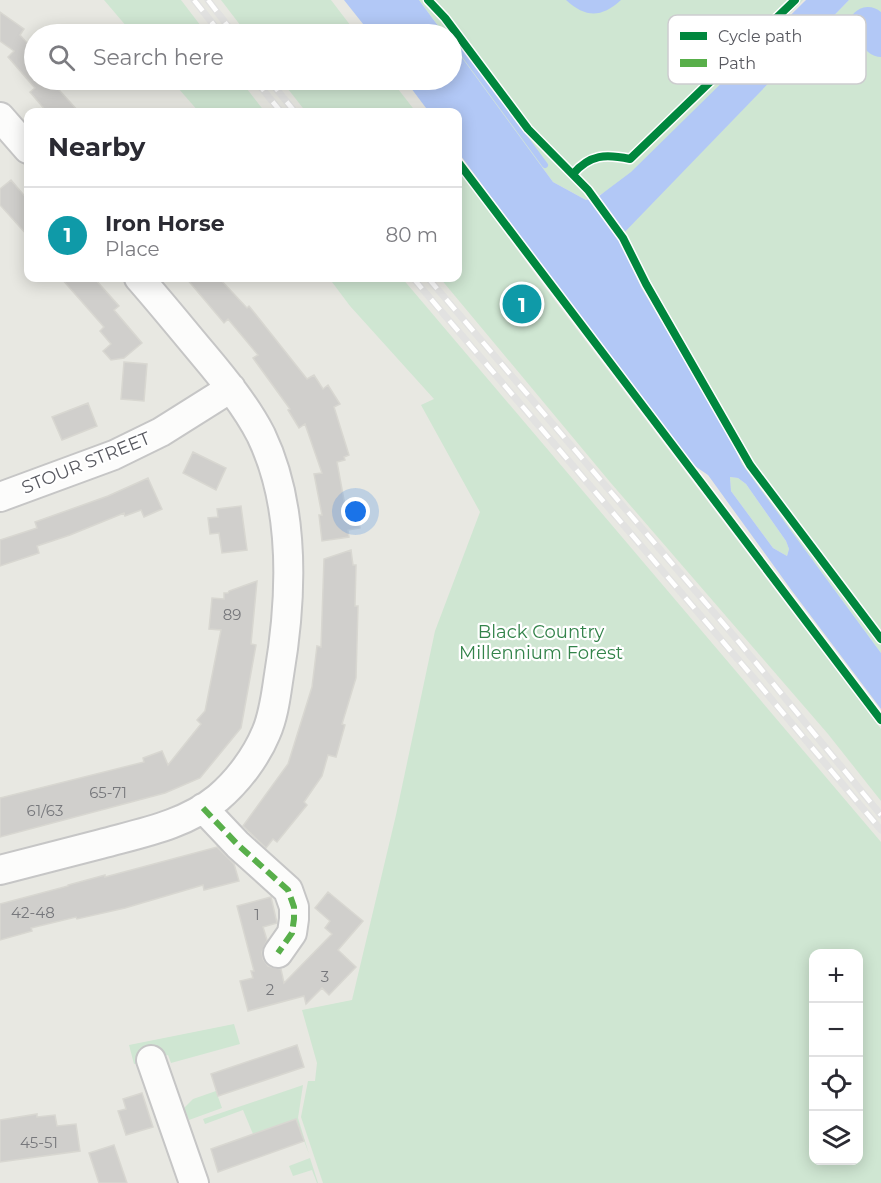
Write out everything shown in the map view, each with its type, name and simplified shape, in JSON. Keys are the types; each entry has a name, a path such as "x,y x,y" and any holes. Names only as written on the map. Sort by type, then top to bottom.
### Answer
{"street":[{"path":"0,117 24,144"},
{"path":"0,870 172,825 218,798 242,773 256,753 267,731 275,702 283,653 289,574 279,484 260,434 231,388 142,282"},
{"name":"STOUR STREET","path":"0,497 114,455 161,432 231,388"},
{"path":"203,807 238,845 288,890 294,906 292,933 278,953"},
{"path":"151,1060 194,1183"}],"green space":[{"path":"104,0 181,0 199,24 124,24"},
{"path":"221,0 331,0 349,24 239,24"},
{"path":"419,0 803,0 788,15 668,15 668,84 721,84 632,173 610,189 586,200 553,182 462,58 462,24 437,24"},
{"path":"849,0 881,0 881,653 742,464 727,432 642,289 617,239 767,84 866,84 866,15 834,15"},
{"path":"180,90 248,90 262,108 196,108"},
{"path":"289,90 399,90 413,108 303,108"},
{"path":"462,174 543,285 881,729 881,801 828,734 610,482 443,282 462,282"},
{"name":"Black Country Millennium Forest","path":"332,282 405,282 881,842 881,1183 323,1183 301,1117 308,1081 315,1081 317,1063 302,1010 352,1000 396,815 435,631 480,512 421,405 434,399 350,306"},
{"path":"730,477 738,478 746,484 786,541 789,549 787,556 773,548 731,491"},
{"path":"234,1024 240,1044 171,1063 168,1055 134,1064 129,1045"},
{"path":"303,1085 298,1118 309,1154 296,1119 253,1134 243,1110 205,1124 203,1119"},
{"path":"216,1091 222,1108 189,1120 184,1108 193,1099"},
{"path":"310,1158 318,1183 312,1170 293,1176 289,1166"}],"water":[{"path":"344,0 419,0 437,24 363,24"},
{"path":"566,0 621,0 607,10 594,14 580,10"},
{"path":"806,0 849,0 835,15 791,15"},
{"path":"462,58 553,182 586,200 599,196 631,172 721,84 768,84 618,239 642,289 727,432 742,464 881,653 881,709 708,475 686,460 462,157 462,108 426,108 412,90 462,90","holes":["730,477 738,478 746,484 786,541 789,549 787,556 773,548 731,491"]}],"pier":[{"path":"595,194 625,235 620,240 588,196"}],"building":[{"path":"0,12 24,29 20,35 24,40 24,75 8,57 14,51 0,41"},
{"path":"32,90 59,90 75,108 44,108 30,92"},
{"path":"11,180 24,195 24,232 0,205 0,189"},
{"path":"65,282 98,282 119,306 114,310 142,343 124,358 111,360 103,351 111,344 100,331 104,327"},
{"path":"189,282 223,282 247,308 249,306 307,379 314,375 323,389 328,385 340,404 334,407 349,455 344,457 345,460 337,462 346,511 358,510 360,528 348,530 349,537 322,541 319,515 322,515 314,474 322,473 305,424 299,428 288,410 290,409 253,358 258,355 228,319 224,323"},
{"path":"124,362 147,364 144,401 121,399"},
{"path":"88,403 97,426 62,440 52,417"},
{"path":"193,452 226,468 216,490 183,473"},
{"path":"148,478 162,509 144,517 141,510 125,516 124,513 37,546 39,553 0,566 0,540 37,528 35,522 108,496"},
{"path":"241,506 247,550 222,553 219,533 210,534 208,518 218,517 217,509"},
{"path":"351,550 353,565 356,565 355,606 358,606 356,678 342,724 345,725 336,757 328,755 322,776 304,802 307,805 277,842 273,839 266,848 243,826 288,764 312,687 317,646 321,647 324,559"},
{"path":"257,581 251,644 256,645 241,728 200,778 165,793 0,837 0,798 144,762 143,758 162,751 168,765 201,724 197,720 205,711 221,630 209,629 212,598 224,599 224,593"},
{"path":"217,847 234,864 239,881 204,890 203,885 125,908 31,928 32,931 0,940 0,904"},
{"path":"328,892 363,921 338,950 356,967 329,995 322,988 306,1004 304,996 248,1011 240,981 253,978 251,971 254,971 237,906 271,897 277,923 263,927 267,940 262,952 263,959 268,966 281,969 284,983 332,934 325,928 330,921 315,908"},
{"path":"297,1045 304,1067 218,1096 211,1074"},
{"path":"142,1093 153,1127 126,1135 118,1111 126,1109 123,1099"},
{"path":"37,1114 37,1117 55,1115 57,1126 76,1124 80,1151 0,1162 0,1120"},
{"path":"296,1119 304,1141 218,1172 211,1149"},
{"path":"114,1145 127,1183 99,1183 89,1153"}],"waterway":[{"path":"868,26 881,38"},
{"path":"462,52 545,165"}],"railway":[{"path":"194,0 213,24"},
{"path":"208,0 226,24"},
{"path":"263,90 278,108"},
{"path":"277,90 292,108"},
{"path":"416,282 881,830"},
{"path":"431,282 734,636 881,815"}],"marked path":[{"path":"203,808 238,845 288,890 294,907 292,933 278,953"}],"cycle path":[{"path":"428,0 449,24"},
{"path":"779,15 795,0"},
{"path":"462,41 528,129 588,190 623,238 646,284 750,465 881,639"},
{"path":"573,174 579,167 599,157 613,156 630,159 708,84"},
{"path":"462,167 881,720"}],"place":[{"name":"Iron Horse","path":"522,304"}]}
